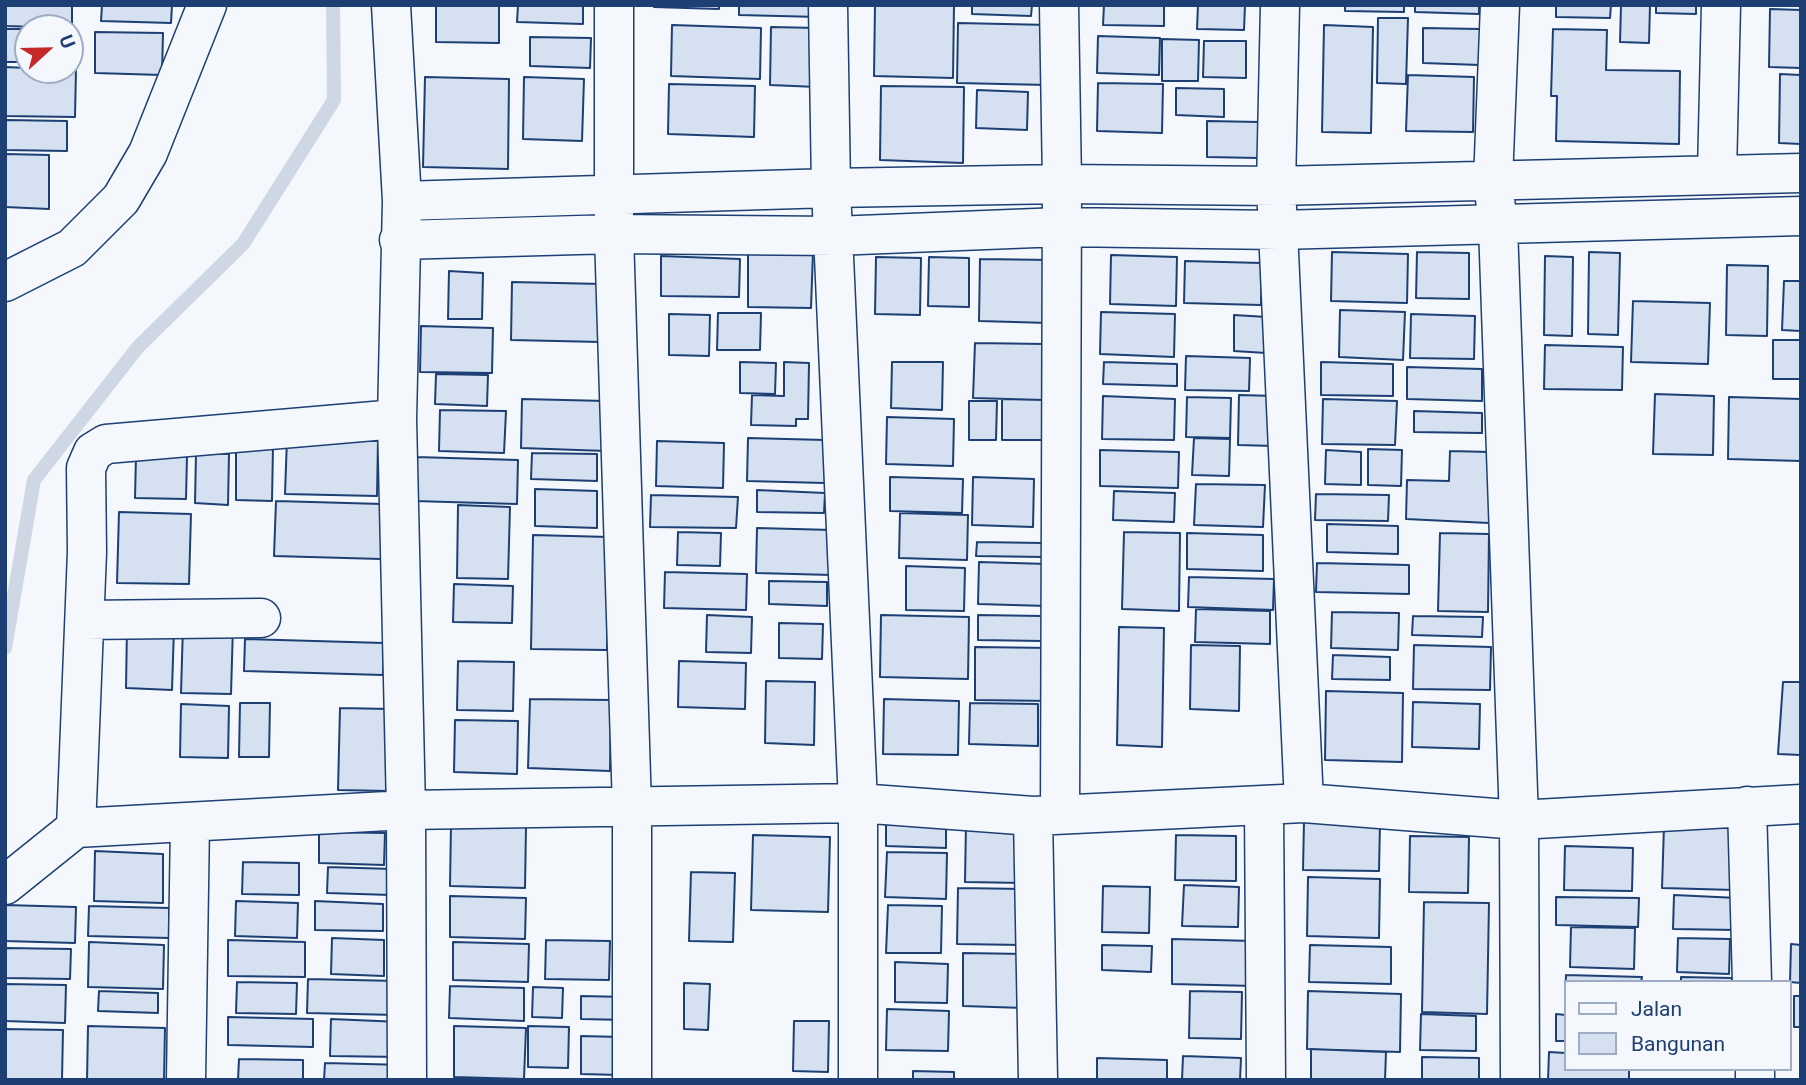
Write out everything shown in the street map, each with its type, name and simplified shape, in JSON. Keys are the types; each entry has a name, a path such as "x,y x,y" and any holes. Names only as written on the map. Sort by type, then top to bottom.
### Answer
{"street":[{"path":"5,282 72,248 121,199 148,153 207,5"},
{"path":"391,5 402,201 399,240 397,419 407,1080"},
{"path":"614,5 614,234 632,808 632,1080"},
{"path":"828,5 831,188 858,803 858,1080"},
{"path":"1038,1080 1062,184 1059,5"},
{"path":"1280,5 1276,186 1304,803"},
{"path":"1500,5 1493,181 1498,226 1519,820 1520,1080"},
{"path":"1717,173 1721,5"},
{"path":"402,201 831,188 1062,184 1276,186 1801,173"},
{"path":"399,240 614,234 834,236 1061,227 1278,230 1801,216"},
{"path":"76,828 85,621 86,468 93,452 106,444 397,419"},
{"path":"85,621 261,618"},
{"path":"5,885 76,828 405,810 858,803 1047,815 1264,808 1304,803 1519,820 1801,804"},
{"path":"1747,806 1752,980"},
{"path":"1264,808 1266,1080"},
{"path":"186,1080 190,822"}],"building":[{"path":"5,5 72,5 72,14 14,14 14,26 5,26"},
{"path":"102,5 172,5 171,23 101,21"},
{"path":"436,5 499,5 499,43 436,42"},
{"path":"518,5 583,5 583,24 517,22"},
{"path":"719,5 719,9 654,7"},
{"path":"739,5 819,5 819,17 739,15"},
{"path":"875,5 954,5 953,78 874,76"},
{"path":"972,5 1032,5 1031,16 972,14"},
{"path":"1104,5 1164,5 1164,26 1103,25"},
{"path":"1198,5 1245,5 1244,30 1197,29"},
{"path":"1345,5 1404,5 1404,12 1345,11"},
{"path":"1415,5 1479,5 1479,14 1415,12"},
{"path":"1556,5 1611,5 1610,18 1556,17"},
{"path":"1621,5 1650,5 1649,43 1620,42"},
{"path":"1656,5 1696,5 1696,14 1656,13"},
{"path":"1770,9 1801,10 1801,68 1769,67"},
{"path":"1378,18 1408,18 1406,84 1377,83"},
{"path":"958,23 1050,25 1048,85 957,83"},
{"path":"672,25 761,28 760,79 671,76"},
{"path":"1324,25 1373,27 1371,133 1322,132"},
{"path":"771,27 818,28 817,87 770,85"},
{"path":"1423,28 1480,29 1480,65 1423,63"},
{"path":"5,29 14,29 14,62 5,62"},
{"path":"1553,29 1607,30 1606,70 1680,71 1679,144 1556,141 1557,96 1551,96"},
{"path":"95,32 163,33 162,75 95,73"},
{"path":"1098,36 1160,38 1159,75 1097,73"},
{"path":"530,37 591,38 590,68 530,66"},
{"path":"1162,39 1199,40 1198,81 1162,81"},
{"path":"1204,41 1246,41 1246,78 1203,77"},
{"path":"5,67 14,67 14,84 76,84 75,117 5,116"},
{"path":"1780,74 1801,75 1801,144 1779,143"},
{"path":"1408,75 1474,77 1473,132 1406,131"},
{"path":"425,77 509,79 508,169 423,167"},
{"path":"524,77 584,79 582,141 523,139"},
{"path":"1098,83 1163,84 1162,133 1097,131"},
{"path":"669,84 755,86 754,137 668,134"},
{"path":"881,86 964,87 963,163 880,160"},
{"path":"1176,88 1224,89 1224,117 1176,115"},
{"path":"977,90 1028,92 1027,130 976,128"},
{"path":"5,120 67,121 67,151 5,150"},
{"path":"1207,121 1259,122 1258,158 1207,157"},
{"path":"5,154 49,155 49,209 5,207"},
{"path":"748,251 813,252 811,308 748,307"},
{"path":"1332,252 1408,254 1407,303 1331,301"},
{"path":"1417,252 1469,253 1469,299 1416,298"},
{"path":"1589,252 1620,253 1618,335 1588,334"},
{"path":"1111,255 1177,257 1176,306 1110,304"},
{"path":"661,256 740,259 739,297 661,296"},
{"path":"1545,256 1573,257 1572,336 1544,335"},
{"path":"876,257 921,258 920,315 875,314"},
{"path":"929,257 969,258 969,307 928,306"},
{"path":"980,259 1051,260 1049,323 979,321"},
{"path":"1185,261 1262,263 1261,305 1184,303"},
{"path":"1727,265 1768,266 1767,336 1726,335"},
{"path":"449,271 483,273 482,319 448,319"},
{"path":"1784,281 1801,281 1801,331 1782,330"},
{"path":"512,282 602,284 601,342 511,340"},
{"path":"1633,301 1710,303 1708,364 1631,362"},
{"path":"1340,310 1405,312 1403,360 1339,357"},
{"path":"1101,312 1175,314 1174,357 1100,354"},
{"path":"718,313 761,313 760,350 717,350"},
{"path":"669,314 710,315 709,356 669,355"},
{"path":"1411,314 1475,316 1474,359 1410,358"},
{"path":"1234,315 1267,317 1266,353 1234,351"},
{"path":"421,326 493,328 492,373 420,372"},
{"path":"1773,340 1801,340 1801,379 1773,379"},
{"path":"975,343 1045,344 1044,400 973,398"},
{"path":"1545,345 1623,347 1622,390 1544,389"},
{"path":"1186,356 1250,358 1249,391 1185,390"},
{"path":"740,362 776,363 775,394 740,393"},
{"path":"784,362 809,363 808,419 796,419 796,426 751,425 752,395 784,396"},
{"path":"892,362 943,362 942,410 891,408"},
{"path":"1104,362 1177,364 1177,386 1103,384"},
{"path":"1321,362 1393,364 1393,396 1321,395"},
{"path":"1407,367 1482,369 1482,401 1407,399"},
{"path":"436,374 488,375 487,406 435,404"},
{"path":"1655,394 1714,396 1713,455 1653,454"},
{"path":"1239,395 1275,396 1274,446 1238,445"},
{"path":"1103,396 1175,399 1174,440 1102,439"},
{"path":"1187,397 1231,398 1230,438 1186,437"},
{"path":"1729,397 1801,399 1801,461 1728,459"},
{"path":"522,399 606,401 606,451 521,448"},
{"path":"1002,399 1044,400 1043,440 1002,440"},
{"path":"1323,399 1397,401 1395,445 1322,444"},
{"path":"969,401 997,401 996,440 969,440"},
{"path":"440,410 506,411 504,453 439,451"},
{"path":"1414,411 1482,413 1482,433 1414,432"},
{"path":"887,417 954,419 953,466 886,464"},
{"path":"287,438 378,441 377,496 285,494"},
{"path":"748,438 825,440 825,483 747,481"},
{"path":"1194,438 1230,439 1229,476 1192,475"},
{"path":"657,441 724,443 723,488 656,486"},
{"path":"236,447 273,447 272,501 236,500"},
{"path":"1368,449 1402,450 1401,486 1368,485"},
{"path":"1100,450 1179,452 1178,488 1100,486"},
{"path":"1326,450 1361,452 1361,485 1325,484"},
{"path":"1450,451 1490,452 1489,523 1406,519 1407,480 1449,481"},
{"path":"196,453 229,454 228,505 195,503"},
{"path":"532,453 597,454 597,481 531,479"},
{"path":"136,455 187,456 186,499 135,498"},
{"path":"416,457 518,460 517,504 414,501"},
{"path":"890,477 963,479 962,513 890,511"},
{"path":"973,477 1034,479 1033,527 972,525"},
{"path":"1196,484 1265,485 1263,527 1194,525"},
{"path":"535,489 597,491 597,528 535,526"},
{"path":"757,490 825,493 824,513 757,512"},
{"path":"1114,491 1175,493 1174,522 1113,520"},
{"path":"1316,494 1389,495 1388,521 1315,520"},
{"path":"651,495 738,497 736,528 650,527"},
{"path":"276,501 382,504 381,559 274,556"},
{"path":"458,505 510,507 508,579 457,578"},
{"path":"119,512 191,514 189,584 117,583"},
{"path":"900,513 968,515 967,560 899,558"},
{"path":"1327,524 1398,526 1398,554 1327,552"},
{"path":"757,528 833,530 832,575 756,573"},
{"path":"678,532 721,533 720,566 677,565"},
{"path":"1124,532 1180,533 1179,611 1122,609"},
{"path":"1187,533 1263,535 1263,571 1187,569"},
{"path":"1440,533 1489,534 1488,612 1438,611"},
{"path":"533,535 609,537 607,650 531,649"},
{"path":"977,542 1043,543 1043,557 976,556"},
{"path":"979,562 1048,564 1047,606 978,604"},
{"path":"1317,563 1409,565 1409,594 1316,592"},
{"path":"906,566 965,568 964,611 906,610"},
{"path":"665,572 747,574 746,610 664,608"},
{"path":"1189,577 1274,579 1273,610 1188,607"},
{"path":"769,581 827,582 827,606 769,604"},
{"path":"454,584 513,586 512,623 453,622"},
{"path":"1196,609 1270,611 1270,644 1195,642"},
{"path":"1332,612 1399,613 1398,650 1331,648"},
{"path":"707,615 752,617 751,653 706,652"},
{"path":"881,615 969,617 968,679 880,677"},
{"path":"978,615 1042,616 1042,641 978,640"},
{"path":"1413,616 1483,617 1482,637 1412,635"},
{"path":"779,623 823,624 822,659 779,658"},
{"path":"183,625 233,626 231,694 181,693"},
{"path":"127,626 174,628 172,690 126,688"},
{"path":"1119,627 1164,628 1162,747 1117,745"},
{"path":"245,639 384,643 383,675 244,671"},
{"path":"1191,645 1240,646 1239,711 1190,709"},
{"path":"1414,645 1491,647 1490,690 1413,689"},
{"path":"975,647 1052,648 1051,701 975,700"},
{"path":"1333,655 1390,657 1390,680 1332,679"},
{"path":"458,661 514,662 513,711 457,710"},
{"path":"679,661 746,663 745,709 678,707"},
{"path":"766,681 815,682 814,745 765,743"},
{"path":"1783,682 1801,682 1801,755 1778,754"},
{"path":"1326,691 1403,693 1402,762 1325,760"},
{"path":"530,699 611,700 610,771 528,768"},
{"path":"884,699 959,701 958,755 883,754"},
{"path":"1413,702 1480,704 1479,749 1412,747"},
{"path":"240,703 270,703 269,757 239,757"},
{"path":"970,703 1038,704 1038,746 969,744"},
{"path":"181,704 229,706 228,758 180,757"},
{"path":"340,708 390,709 388,791 338,790"},
{"path":"455,720 518,721 517,774 454,772"},
{"path":"1304,821 1380,823 1379,871 1303,870"},
{"path":"966,823 1025,825 1024,883 965,882"},
{"path":"886,824 946,825 946,848 886,846"},
{"path":"451,825 526,827 525,888 450,886"},
{"path":"1664,826 1737,828 1735,890 1662,888"},
{"path":"319,832 385,833 384,865 319,863"},
{"path":"753,835 830,837 828,912 751,910"},
{"path":"1176,835 1236,836 1236,881 1175,880"},
{"path":"1410,836 1469,837 1468,893 1409,892"},
{"path":"1565,846 1633,848 1632,891 1564,890"},
{"path":"95,851 163,854 163,903 94,901"},
{"path":"887,852 947,853 946,899 885,897"},
{"path":"243,862 299,863 299,895 242,894"},
{"path":"328,867 392,869 391,895 327,893"},
{"path":"691,872 735,873 733,942 689,941"},
{"path":"1308,877 1380,879 1379,938 1307,936"},
{"path":"1184,885 1239,887 1238,927 1182,926"},
{"path":"1103,886 1150,887 1149,933 1102,932"},
{"path":"958,888 1024,889 1023,945 957,944"},
{"path":"1674,895 1738,898 1737,930 1673,929"},
{"path":"450,896 526,898 525,939 450,937"},
{"path":"1556,897 1639,898 1638,927 1556,925"},
{"path":"236,901 298,903 297,938 235,936"},
{"path":"315,901 383,904 383,931 315,930"},
{"path":"1424,902 1489,903 1487,1014 1422,1012"},
{"path":"5,905 76,907 75,943 5,941"},
{"path":"888,905 942,906 941,953 886,953"},
{"path":"89,906 169,908 169,938 88,936"},
{"path":"1571,927 1635,928 1634,969 1570,967"},
{"path":"332,938 384,940 384,976 331,974"},
{"path":"1678,938 1730,939 1729,974 1677,972"},
{"path":"1172,939 1255,941 1254,986 1172,984"},
{"path":"228,940 305,942 305,977 228,976"},
{"path":"546,940 610,941 609,980 545,979"},
{"path":"89,942 164,945 163,989 88,987"},
{"path":"453,942 529,944 528,982 453,980"},
{"path":"1791,944 1801,945 1801,983 1790,980"},
{"path":"1102,945 1152,946 1151,972 1102,970"},
{"path":"1310,945 1391,947 1391,984 1309,982"},
{"path":"5,948 71,949 70,979 5,978"},
{"path":"963,953 1026,954 1024,1008 963,1006"},
{"path":"895,962 948,964 947,1003 895,1002"},
{"path":"1566,975 1642,977 1641,980 1566,980"},
{"path":"1681,977 1732,978 1732,980 1681,980"},
{"path":"308,979 397,981 397,1015 307,1013"},
{"path":"237,982 297,983 296,1014 236,1013"},
{"path":"684,983 710,984 708,1030 684,1029"},
{"path":"5,984 66,985 65,1023 5,1021"},
{"path":"450,986 524,988 524,1021 449,1018"},
{"path":"533,987 563,988 562,1018 532,1017"},
{"path":"99,991 158,993 158,1013 98,1011"},
{"path":"1190,991 1242,992 1241,1039 1189,1038"},
{"path":"1308,991 1401,994 1400,1052 1307,1049"},
{"path":"581,996 626,997 626,1020 581,1019"},
{"path":"1794,996 1801,996 1801,1027 1794,1027"},
{"path":"887,1009 949,1011 948,1051 886,1050"},
{"path":"1421,1014 1476,1016 1476,1051 1420,1050"},
{"path":"1556,1014 1564,1015 1564,1041 1556,1041"},
{"path":"228,1017 313,1019 313,1047 228,1045"},
{"path":"331,1019 401,1022 400,1057 330,1056"},
{"path":"794,1021 829,1021 828,1072 793,1071"},
{"path":"88,1026 165,1028 164,1080 87,1080"},
{"path":"454,1026 526,1028 524,1079 454,1077"},
{"path":"528,1026 569,1027 568,1068 528,1067"},
{"path":"5,1029 63,1030 62,1080 5,1080"},
{"path":"581,1036 621,1037 620,1075 581,1074"},
{"path":"1311,1049 1386,1052 1385,1080 1311,1080"},
{"path":"1549,1052 1564,1053 1564,1071 1629,1071 1629,1080 1548,1080"},
{"path":"1183,1056 1241,1058 1240,1080 1182,1080"},
{"path":"1422,1057 1479,1058 1479,1080 1422,1080"},
{"path":"1097,1058 1167,1060 1167,1080 1097,1080"},
{"path":"239,1059 303,1060 303,1080 238,1080"},
{"path":"325,1063 406,1065 406,1080 324,1080"},
{"path":"913,1071 954,1072 954,1080 913,1080"}],"waterway":[{"path":"5,648 34,480 138,347 243,244 334,100 333,5"}]}
